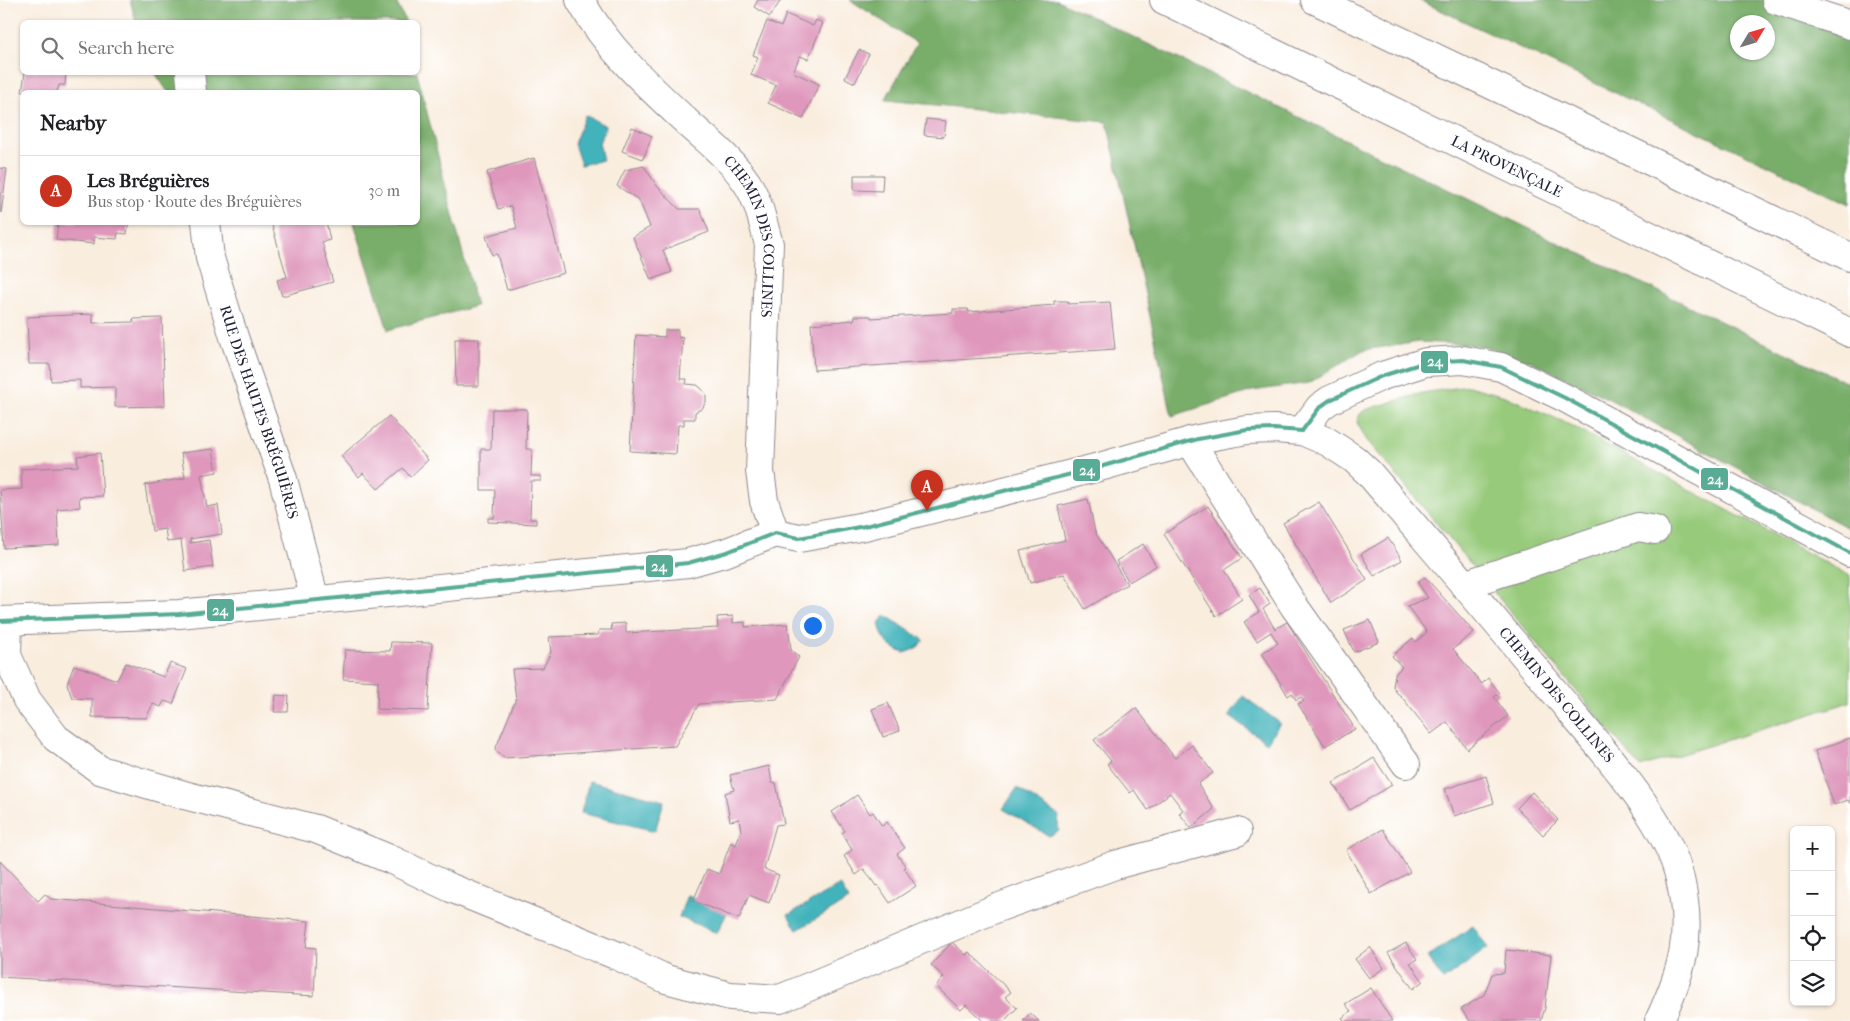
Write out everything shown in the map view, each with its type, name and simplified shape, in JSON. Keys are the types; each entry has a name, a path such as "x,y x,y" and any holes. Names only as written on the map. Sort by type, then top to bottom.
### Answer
{"main road":[{"name":"CHEMIN DES COLLINES","path":"580,0 606,40 622,59 730,161 748,184 759,208 768,244 760,471 764,501 774,533 799,538 865,526 1103,466 1190,441 1247,430 1302,431 1328,442 1354,459 1369,473 1464,585 1619,771 1647,810 1667,843 1680,877 1687,915 1684,954 1674,990 1659,1021"},
{"name":"LA PROVENÇALE","path":"1164,0 1850,333"},
{"path":"1315,0 1850,257"},
{"path":"1776,0 1850,25"},
{"path":"190,75 192,90"},
{"name":"RUE DES HAUTES BRÉGUIÈRES","path":"206,225 210,258 234,337 283,479 315,600"},
{"path":"1302,431 1320,407 1330,400 1382,376 1426,362 1463,360 1501,367 1565,398 1850,553"},
{"path":"1190,441 1294,606 1406,764"},
{"path":"1464,585 1638,527 1655,530"},
{"path":"774,533 727,552 688,563 179,614 4,622 7,655 27,700 56,738 100,770 316,829 392,860 451,888 618,956 666,980 730,996 780,998 997,908 1106,868 1237,832"}],"green space":[{"path":"130,0 395,0 405,20 135,20"},
{"path":"850,0 1057,0 1850,384 1850,529 1609,399 1528,360 1477,345 1419,342 1363,350 1309,383 1252,391 1172,416 1107,122 885,100 917,43"},
{"path":"1419,0 1815,0 1850,12 1850,204"},
{"path":"156,75 418,75 476,306 388,330 355,225 420,225 420,90 167,90"},
{"path":"1468,386 1505,396 1564,422 1850,576 1850,702 1640,767 1366,439 1357,422 1359,415 1365,410 1422,393"}],"water":[{"path":"585,115 606,126 599,143 603,160 581,165 574,144"},
{"path":"885,615 924,640 917,648 904,653 893,648 884,638 879,623"},
{"path":"1243,696 1280,723 1267,743 1229,716"},
{"path":"589,781 664,801 655,831 581,813"},
{"path":"1017,788 1059,816 1059,831 1049,836 1003,809"},
{"path":"840,885 849,900 797,930 788,915"},
{"path":"687,895 728,911 717,933 679,917"},
{"path":"1473,926 1488,948 1443,980 1427,957"}],"building":[{"path":"758,0 781,0 770,17 754,7"},
{"path":"786,14 813,26 816,20 823,23 808,59 800,56 793,72 819,84 803,119 768,103 776,85 751,75 758,57 753,55 767,21 781,27"},
{"path":"859,50 869,54 855,83 845,78"},
{"path":"25,75 66,75 65,85 59,85 58,90 22,90"},
{"path":"926,119 946,121 944,137 924,135"},
{"path":"632,127 652,136 643,159 622,151"},
{"path":"534,158 564,273 507,290 497,254 492,255 486,236 517,228 511,206 498,209 487,172"},
{"path":"644,166 657,186 679,209 700,209 709,232 663,250 672,272 651,280 633,237 650,227 639,200 617,186 625,170"},
{"path":"0,168 7,169 1,213 0,213"},
{"path":"854,175 883,175 882,191 854,190"},
{"path":"58,225 128,225 127,234 118,233 117,239 94,237 94,244 56,240"},
{"path":"272,225 327,225 330,240 322,242 333,282 282,296 277,280 287,277"},
{"path":"1054,301 1068,301 1068,304 1110,302 1115,349 814,370 811,324 854,320 855,316 871,316 871,318 953,313 953,309 968,309 969,312 1054,305"},
{"path":"93,314 93,323 134,322 133,319 162,318 165,406 115,407 115,387 80,388 80,380 51,381 50,364 29,364 27,317"},
{"path":"665,330 678,330 678,337 683,338 680,379 687,379 686,384 697,385 701,388 706,394 706,402 702,409 695,412 695,419 684,419 684,425 678,425 676,454 630,451 636,335 665,337"},
{"path":"455,339 479,339 479,386 456,386"},
{"path":"492,409 527,409 526,449 532,449 531,476 541,476 541,481 531,481 530,519 536,519 536,524 488,522 488,518 494,518 495,490 481,490 481,449 491,449"},
{"path":"389,416 428,460 410,477 403,468 378,489 363,473 359,477 341,456"},
{"path":"213,449 217,472 201,475 207,507 218,505 222,534 190,539 190,543 209,540 213,567 185,571 181,540 167,542 165,529 152,531 145,485 185,478 181,453"},
{"path":"100,453 103,496 79,497 80,507 57,509 59,545 4,548 0,490 22,489 21,469 78,466 77,456"},
{"path":"1088,499 1095,532 1127,584 1085,609 1064,574 1030,583 1020,551 1065,540 1058,506"},
{"path":"1319,502 1367,580 1331,603 1283,523"},
{"path":"1208,506 1242,558 1224,570 1242,599 1216,616 1164,534"},
{"path":"1388,538 1402,560 1374,576 1361,554"},
{"path":"1143,544 1156,566 1129,582 1116,561"},
{"path":"1425,577 1474,632 1453,649 1482,684 1488,678 1500,693 1494,697 1508,716 1467,749 1447,722 1431,734 1393,687 1395,674 1402,667 1392,656 1413,638 1416,642 1427,632 1407,606 1428,598 1418,583"},
{"path":"1260,588 1270,604 1263,609 1275,629 1287,622 1355,729 1325,746 1298,704 1304,701 1301,697 1296,700 1292,693 1288,696 1262,653 1278,643 1271,632 1257,641 1244,622 1259,612 1249,595"},
{"path":"733,616 733,623 745,622 745,627 788,624 791,650 799,657 777,699 699,704 675,746 504,758 495,750 516,699 512,669 543,668 551,652 549,637 598,635 599,630 612,630 611,624 626,623 626,633 718,628 717,617"},
{"path":"1370,620 1379,642 1354,652 1344,630"},
{"path":"391,642 432,643 428,711 377,709 378,681 343,679 345,650 390,651"},
{"path":"126,663 164,677 170,663 187,669 173,704 164,701 161,707 153,704 146,718 92,717 92,699 72,698 67,684 74,665 117,680"},
{"path":"276,695 289,696 288,712 274,712"},
{"path":"888,703 900,731 883,737 872,709"},
{"path":"1136,708 1175,758 1192,745 1213,773 1198,784 1214,809 1191,828 1179,813 1183,810 1170,793 1148,810 1134,790 1130,793 1107,764 1111,761 1094,740"},
{"path":"1850,738 1850,804 1848,800 1834,805 1815,751"},
{"path":"1374,758 1392,785 1350,810 1333,783"},
{"path":"769,766 772,783 776,783 784,824 776,825 764,869 779,875 769,903 749,895 739,919 693,901 707,869 719,874 731,842 736,845 741,831 739,819 730,821 725,793 734,790 730,775"},
{"path":"1486,776 1494,803 1454,816 1445,789"},
{"path":"1532,792 1558,820 1543,835 1517,808"},
{"path":"857,795 870,814 873,812 882,826 887,822 905,848 897,854 916,886 890,903 864,869 856,875 844,856 852,850 842,833 845,831 832,812"},
{"path":"1383,829 1410,872 1371,894 1346,850"},
{"path":"0,861 38,901 45,894 51,899 309,921 306,947 316,948 314,996 0,977"},
{"path":"952,942 966,955 969,952 1011,992 1005,997 1017,1008 1004,1021 983,1021 966,1005 961,1010 936,986 944,977 931,965"},
{"path":"1406,943 1417,959 1410,963 1423,981 1413,989 1388,953"},
{"path":"1370,947 1384,968 1369,978 1355,959"},
{"path":"1506,950 1551,955 1545,1008 1541,1021 1470,1021 1461,1009 1484,995 1492,974 1504,973"},
{"path":"1371,988 1392,1021 1345,1021 1342,1018 1351,1011 1345,1004"},
{"path":"1030,1013 1039,1021 1023,1021"}],"transit line":[{"name":"24","path":"1302,431 1320,407 1330,400 1382,376 1426,362 1463,360 1501,367 1565,398 1850,553"},
{"name":"24","path":"0,621 179,614 688,563 727,552 775,533 799,538 865,526 1103,466 1198,439 1247,430 1302,431"}],"place":[{"name":"Les Bréguières","path":"927,511"}]}
